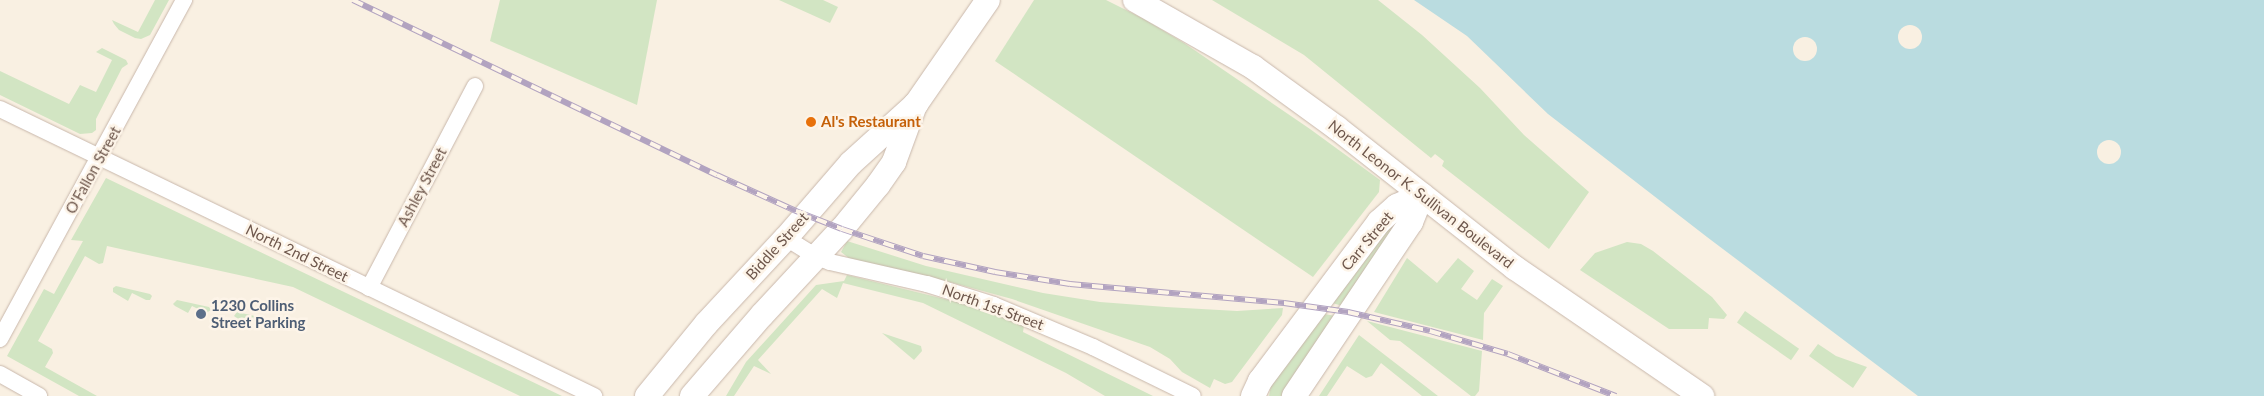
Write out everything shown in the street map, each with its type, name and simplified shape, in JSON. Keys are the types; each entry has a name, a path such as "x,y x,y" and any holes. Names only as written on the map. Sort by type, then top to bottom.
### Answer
{"street":[{"name":"O'Fallon Street","path":"0,339 100,158 184,0"},
{"name":"Biddle Street","path":"647,396 706,324 786,238 851,162 916,104 988,0"},
{"name":"North Leonor K. Sullivan Boulevard","path":"1135,0 1199,34 1253,67 1323,117 1515,268 1702,396"},
{"name":"Ashley Street","path":"369,288 475,86"},
{"name":"Biddle Street","path":"692,396 878,185 894,162 916,104"},
{"name":"North 2nd Street","path":"0,109 594,396"},
{"name":"Carr Street","path":"1253,396 1260,382 1379,222 1397,206 1422,195"},
{"name":"Carr Street","path":"1294,396 1411,222 1422,195"},
{"name":"North 1st Street","path":"786,238 830,262 926,284 994,305 1093,347 1193,396"},
{"path":"0,374 39,396"}],"green space":[{"path":"155,0 169,0 150,35 141,39 135,38 119,30 114,24 112,20 138,32"},
{"path":"500,0 657,0 637,105 490,41"},
{"path":"779,0 823,0 838,7 830,23"},
{"path":"1034,0 1106,0 1144,19 1184,43 1310,129 1380,180 1379,192 1313,277 995,61"},
{"path":"1212,0 1378,0 1422,35 1480,88 1524,135 1589,192 1549,249 1442,166 1444,161 1435,154 1431,158 1304,55"},
{"path":"102,48 126,60 128,64 122,68 96,119 96,130 92,133 80,134 0,95 0,71 69,104 80,85 96,92 112,60 96,52"},
{"path":"106,178 562,396 520,396 293,287 107,246 103,263 99,264 85,256 38,341 52,349 53,353 45,367 97,396 79,396 7,356 44,289 54,294 83,241 71,240"},
{"path":"1391,226 1395,228 1343,306 1332,303"},
{"path":"847,241 926,266 1043,293 1100,302 1166,307 1237,311 1283,308 1282,315 1232,382 1225,384 1214,379 1210,388 1182,372 1170,359 1150,347 1012,299 946,281 850,259 841,252"},
{"path":"1627,242 1641,244 1653,251 1712,297 1727,315 1724,319 1709,318 1708,329 1669,329 1580,270 1595,253"},
{"path":"1407,258 1437,283 1458,258 1474,271 1461,289 1477,300 1492,279 1503,286 1484,313 1483,340 1374,312"},
{"path":"847,275 969,305 1024,326 1023,332 1153,396 1105,396 1066,373 923,303 843,283 837,298 822,289 758,360 771,374 754,366 734,396 726,396 746,362 816,285 844,281"},
{"path":"116,286 152,296 150,300 146,300 132,293 128,301 113,292 113,288"},
{"path":"177,300 209,307 211,310 206,313 192,306 188,313 173,304"},
{"path":"1745,311 1799,349 1791,360 1737,322"},
{"path":"237,312 269,319 271,322 266,325 252,318 248,326 234,316"},
{"path":"1324,314 1336,316 1281,396 1269,396 1271,385"},
{"path":"1367,321 1482,351 1479,391 1475,396 1471,396 1400,341 1390,340"},
{"path":"882,333 921,346 922,351 914,360"},
{"path":"1359,335 1438,396 1422,396 1381,363 1372,376 1366,378 1347,366 1327,396 1319,396"},
{"path":"1818,344 1836,356 1867,367 1853,388 1809,356"}],"water":[{"path":"1414,0 2264,0 2264,396 1918,396 1548,114 1467,36"}],"pier":[{"path":"1910,25 1915,26 1921,32 1921,42 1915,48 1910,49 1905,48 1899,42 1898,37 1899,32 1905,26"},
{"path":"1805,37 1810,38 1816,44 1816,54 1810,60 1805,61 1800,60 1794,54 1793,49 1794,44 1800,38"},
{"path":"2109,140 2114,141 2120,147 2120,157 2114,163 2109,164 2104,163 2098,157 2097,152 2098,147 2104,141"}],"railway":[{"path":"353,0 796,211 842,229 923,256 995,272 1070,284 1284,303 1348,312 1430,331 1508,354 1616,396"}],"place":[{"name":"Al's Restaurant","path":"811,122"},
{"name":"1230 Collins Street Parking","path":"201,314"}]}
